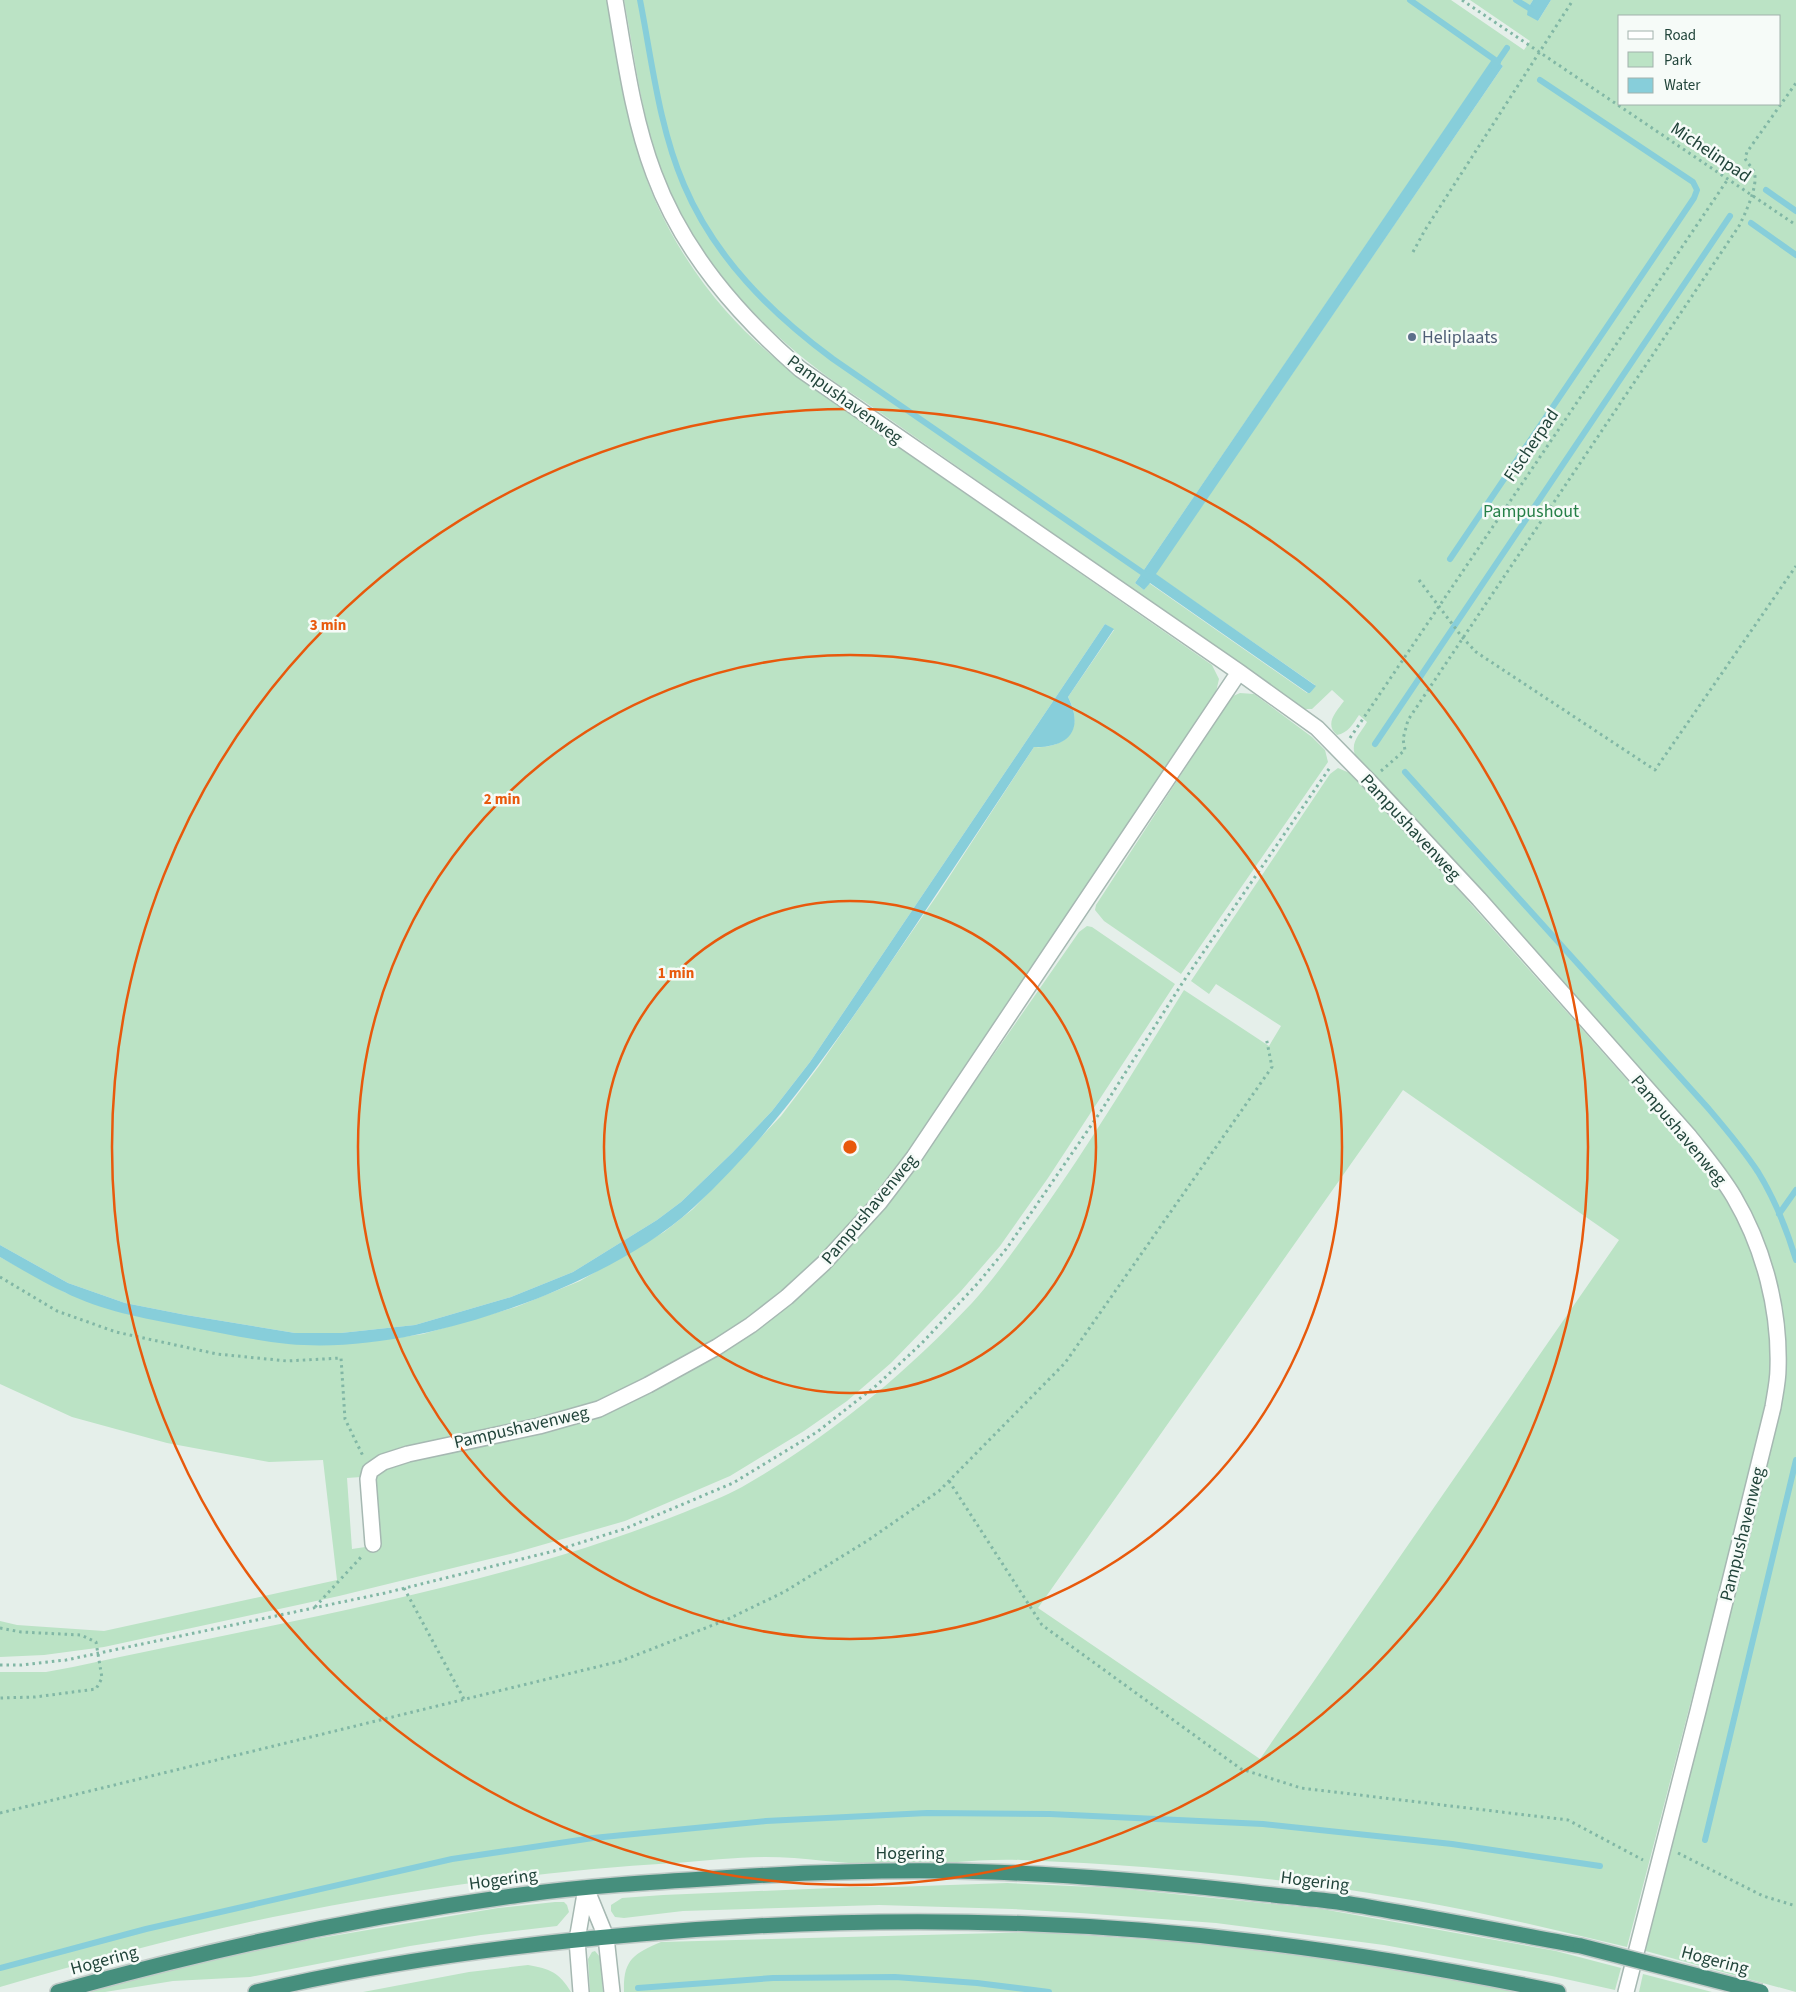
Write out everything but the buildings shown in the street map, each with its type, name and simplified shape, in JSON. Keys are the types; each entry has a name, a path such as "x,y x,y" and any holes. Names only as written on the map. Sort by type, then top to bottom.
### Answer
{"highway":[{"name":"Hogering","path":"58,1992 260,1940 464,1904 586,1888 775,1874 865,1871 990,1872 1052,1875 1159,1883 1333,1902 1582,1946 1761,1992"},
{"path":"256,1992 421,1960 576,1940 698,1929 812,1922 954,1922 1118,1929 1263,1942 1448,1970 1558,1992"}],"street":[{"name":"Pampushavenweg","path":"615,0 641,133 667,207 699,260 729,300 762,336 800,369 1239,672 1317,728 1479,899 1689,1136 1712,1164 1733,1197 1751,1233 1766,1272 1775,1316 1778,1370 1773,1407 1626,1992"},
{"name":"Pampushavenweg","path":"370,1470 383,1462 408,1454 539,1426 599,1409 648,1385 717,1347 751,1325 780,1303 824,1263 879,1202 914,1157 1239,672"},
{"path":"370,1470 368,1479 373,1544"},
{"path":"586,1888 606,1937 612,1992"},
{"path":"581,1992 576,1940 586,1888"}],"path":[{"name":"Michelinpad","path":"1462,0 1796,225"},
{"path":"1413,252 1425,230 1573,0"},
{"path":"1781,104 1796,84"},
{"path":"1369,781 1405,750 1403,739 1408,720 1739,226 1755,180 1754,171 1745,158 1746,152 1781,105"},
{"name":"Fischerpad","path":"1341,752 1728,179"},
{"path":"1419,580 1438,607 1476,652 1655,770 1796,566"},
{"path":"0,1813 621,1662 726,1620 784,1592 867,1541 939,1491 1058,1370 1075,1349 1272,1067 1266,1036"},
{"path":"0,1277 58,1311 116,1332 217,1354 287,1361 341,1358 345,1419 370,1470"},
{"path":"949,1481 1042,1625 1241,1769 1301,1788 1568,1820 1658,1868"},
{"path":"315,1608 373,1544"},
{"path":"404,1588 464,1699"},
{"path":"0,1628 21,1632 81,1635 96,1642 102,1678 96,1689 35,1697 0,1698"},
{"path":"1664,1846 1763,1896 1796,1906"}],"green space":[{"path":"0,0 607,0 628,115 638,153 653,196 685,257 734,320 796,376 1212,665 1219,679 1216,692 906,1154 844,1232 819,1258 779,1294 713,1342 648,1378 594,1404 537,1420 402,1449 361,1477 347,1478 352,1549 379,1545 373,1481 383,1467 601,1415 792,1302 832,1266 886,1207 1079,932 1087,926 1092,927 1175,984 1048,1178 1000,1246 961,1291 891,1363 847,1401 804,1431 730,1476 625,1521 514,1553 339,1596 104,1647 44,1655 0,1657 0,1621 17,1625 104,1631 337,1580 323,1460 269,1462 167,1443 72,1417 0,1384 0,1257 66,1293 290,1344 368,1342 423,1334 516,1307 580,1281 664,1232 693,1209 781,1116 819,1066 938,894 1034,747 1046,747 1056,744 1070,734 1074,718 1073,708 1068,697 1114,630 1105,624 810,1062 772,1111 681,1202 657,1220 573,1272 511,1297 415,1325 341,1333 295,1333 125,1303 68,1283 0,1245"},
{"name":"Pampushout","path":"624,0 1451,0 1524,50 1530,41 1470,0 1533,0 1528,8 1538,21 1551,0 1796,0 1796,1992 1642,1950 1781,1404 1784,1327 1775,1277 1758,1231 1735,1187 1707,1145 1438,842 1356,757 1354,752 1355,743 1367,722 1359,715 1350,728 1344,732 1337,735 1333,731 1331,722 1344,701 1332,690 1312,709 1304,709 832,380 770,329 716,269 674,200 653,144 638,82","holes":["1493,59 1503,66 1155,574 1315,685 1310,693 1307,693 1149,583 1144,590 1135,583"]},
{"path":"1240,693 1254,694 1312,737 1325,750 1328,762 1181,974 1104,921 1095,910 1096,905 1229,701 1233,696"},
{"path":"1338,768 1352,774 1381,803 1701,1163 1732,1211 1755,1261 1763,1288 1771,1344 1771,1373 1766,1407 1627,1947 1465,1910 1355,1891 1244,1876 1133,1866 1021,1860 899,1865 754,1857 523,1876 372,1898 204,1932 0,1987 0,1672 46,1672 73,1667 319,1616 502,1572 609,1540 714,1500 742,1487 805,1448 864,1404 892,1380 946,1330 982,1292 1009,1258 1062,1183 1184,990 1269,1046 1281,1026 1216,984 1209,994 1191,981 1330,774","holes":["1403,1090 1619,1240 1260,1759 1038,1608"]},
{"path":"1007,1883 1116,1888 1322,1909 1556,1951 1621,1968 1615,1990 1552,1976 1384,1945 1216,1923 1012,1909 879,1905 683,1911 624,1918 615,1917 611,1911 611,1905 622,1898 663,1895"},
{"path":"564,1902 569,1912 557,1926 410,1946 250,1977 173,1981 105,1992 82,1992 267,1947 498,1908"},
{"path":"1038,1932 1238,1946 1312,1954 1521,1992 624,1992 625,1972 628,1965 643,1950 661,1942"},
{"path":"595,1951 600,1957 603,1992 590,1992 588,1959 592,1952"},
{"path":"528,1965 553,1972 571,1992 363,1992 469,1972"},
{"path":"1643,1974 1712,1992 1639,1992"}],"water":[{"path":"1533,0 1551,0 1538,21 1527,15 1528,8"},
{"path":"1493,58 1503,66 1156,574 1316,686 1308,693 1150,583 1144,590 1135,583"},
{"path":"1105,624 1114,629 1068,697 1075,719 1074,728 1070,735 1056,744 1034,747 880,978 815,1069 770,1127 720,1182 693,1208 677,1222 623,1258 546,1295 485,1317 420,1334 386,1340 320,1345 288,1344 249,1338 153,1320 108,1309 78,1299 0,1257 0,1245 68,1283 125,1303 295,1333 341,1333 415,1325 511,1297 573,1272 657,1220 681,1202 772,1111 810,1062"}],"waterway":[{"path":"640,0 657,94 675,163 697,212 728,260 746,282 766,303 833,359 1149,577"},
{"path":"1410,0 1498,62"},
{"path":"1516,0 1534,11"},
{"path":"1494,67 1507,48"},
{"path":"1450,559 1694,198 1697,190 1693,182 1540,80"},
{"path":"1766,190 1796,211"},
{"path":"1375,744 1730,216"},
{"path":"1751,223 1796,255"},
{"path":"1405,772 1734,1139 1758,1172 1775,1203 1796,1260"},
{"path":"1779,1214 1796,1190"},
{"path":"1705,1840 1796,1460"},
{"path":"0,1968 146,1929 452,1859 593,1838 766,1821 927,1813 1050,1814 1263,1824 1452,1844 1600,1866"},
{"path":"638,1988 773,1978 895,1977 977,1983 1049,1992"}],"place":[{"name":"Heliplaats","path":"1412,337"}]}
